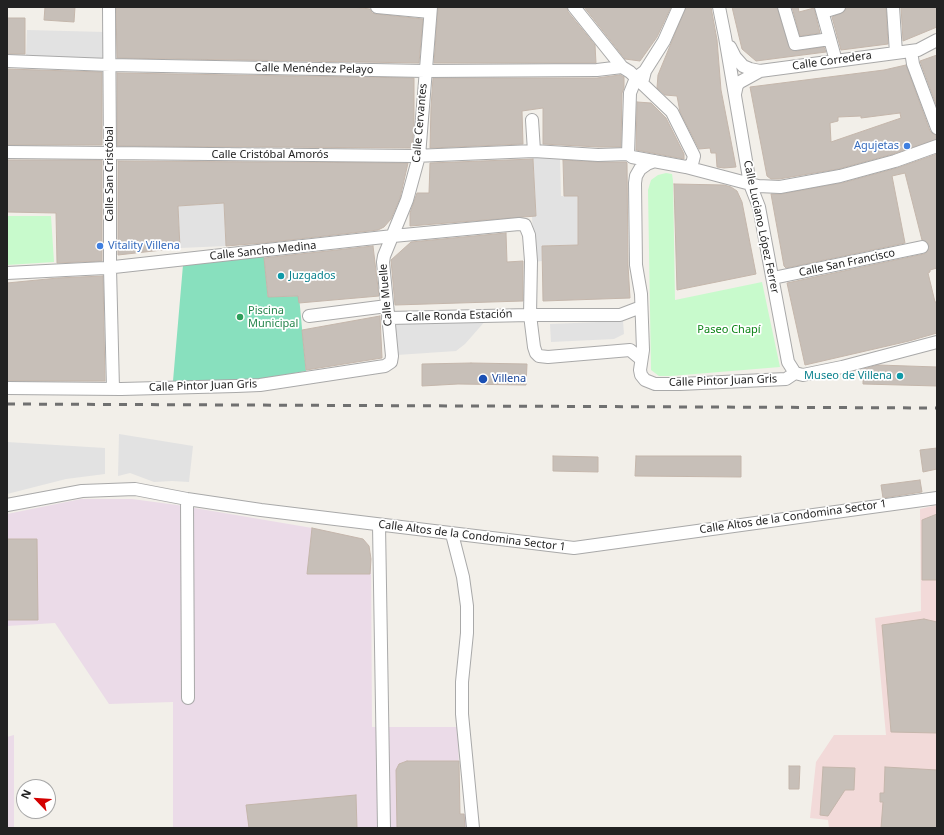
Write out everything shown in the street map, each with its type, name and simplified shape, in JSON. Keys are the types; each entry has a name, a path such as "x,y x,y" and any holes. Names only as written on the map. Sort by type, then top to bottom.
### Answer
{"street":[{"name":"Calle San Cristóbal","path":"109,7 110,268 113,388"},
{"path":"377,7 430,10"},
{"path":"574,7 622,67 641,78 672,112 694,156 692,164 686,167"},
{"path":"628,154 630,97 664,41 679,7"},
{"path":"719,7 725,37 730,49 739,62 750,69 760,71"},
{"path":"784,7 795,44 830,39"},
{"path":"836,61 822,9 838,7"},
{"path":"893,7 896,53"},
{"name":"Calle Cervantes","path":"393,236 407,200 419,156 430,10"},
{"name":"Calle Luciano López Ferrer","path":"725,37 748,168 741,177 741,181 759,207 788,362 795,373"},
{"name":"Calle Corredera","path":"734,94 737,85 740,82 760,71 918,50 937,40"},
{"path":"911,51 912,64 937,128"},
{"name":"Calle Menéndez Pelayo","path":"7,61 110,65 425,71 597,70 622,67"},
{"path":"532,120 534,151"},
{"name":"Calle Cristóbal Amorós","path":"7,152 419,156 534,151 598,155 628,154 632,157 686,167 766,187 780,187 840,176 895,161 937,146"},
{"path":"641,364 641,289 636,265 635,183 636,176 640,169 647,164 655,162"},
{"name":"Calle Sancho Medina","path":"7,273 110,268 393,236 519,224 525,225 529,235 531,261 530,314"},
{"name":"Calle Muelle","path":"392,356 383,262 384,256 393,236"},
{"name":"Calle San Francisco","path":"773,278 922,247"},
{"path":"309,316 387,306"},
{"name":"Calle Ronda Estación","path":"388,318 530,314 620,315 641,307"},
{"path":"530,314 534,347 539,356 548,357 630,350 641,364"},
{"name":"Calle Pintor Juan Gris","path":"641,364 641,375 650,382 674,384 775,380 786,379 795,373 803,375 842,367 937,342"},
{"name":"Calle Pintor Juan Gris","path":"7,388 113,388 260,385 385,366 390,362 392,356"},
{"name":"Calle Altos de la Condomina Sector 1","path":"7,505 82,491 134,489 187,499 261,510 574,548 937,498"},
{"path":"187,499 188,698"},
{"path":"379,525 384,828"},
{"path":"452,534 463,577 467,606 467,633 462,682 462,714 473,828"}],"shaded area":[{"path":"27,30 105,32 104,59 26,57"},
{"path":"533,156 560,158 561,196 578,196 578,215 583,230 578,230 578,245 542,246 542,261 534,262 532,216 536,216"},
{"path":"224,203 226,246 180,248 178,206"},
{"path":"487,319 465,344 456,351 397,355 395,322"},
{"path":"623,321 624,334 614,339 551,342 550,324"},
{"path":"119,434 193,446 189,482 154,482 130,473 118,476"},
{"path":"7,442 105,448 105,474 66,479 7,494"},
{"path":"81,499 132,499 177,505 318,529 363,539 369,546 371,559 372,727 458,727 460,814 466,814 467,828 173,828 173,702 109,704 55,623 7,626 7,514"},
{"path":"937,505 937,828 829,828 828,820 810,818 816,762 834,735 886,735 875,618 921,611 920,509"},
{"path":"14,735 14,828 7,828 7,737"}],"green space":[{"name":"Paseo Chapí","path":"666,173 672,174 673,181 675,300 762,282 780,367 671,376 659,376 651,370 648,190 651,180 658,175"},
{"path":"7,216 51,216 54,262 7,265"},
{"name":"Piscina Municipal","path":"264,256 268,297 299,296 306,371 250,381 173,381 183,265"}],"building":[{"path":"45,7 75,7 74,22 44,20"},
{"path":"116,7 353,7 370,9 372,13 376,14 423,19 419,63 117,58"},
{"path":"438,7 567,7 568,12 595,45 596,63 434,63"},
{"path":"584,7 671,7 657,37 640,61 625,59"},
{"path":"686,7 711,7 717,40 721,90 736,167 717,167 716,153 711,153 710,148 699,149 680,112 677,96 665,95 657,88 658,75"},
{"path":"732,7 777,7 790,49 796,51 824,47 826,52 756,61 742,49"},
{"path":"792,7 798,7 799,12 814,8 820,33 800,36"},
{"path":"846,7 886,7 888,44 841,50 832,17 844,12"},
{"path":"901,7 937,7 937,27 903,41"},
{"path":"7,18 25,18 25,54 7,54"},
{"path":"937,55 937,107 920,61"},
{"path":"906,65 930,131 937,135 937,139 893,154 838,169 779,179 771,179 767,176 750,87 884,70","holes":["900,113 901,118 831,142 830,123 838,121 838,117 861,116 861,118"]},
{"path":"7,69 102,72 102,145 7,145"},
{"path":"117,73 414,78 414,126 412,148 117,146"},
{"path":"620,75 624,77 624,88 622,93 621,147 543,144 543,108 522,111 523,144 430,148 433,78 597,78"},
{"path":"637,102 651,103 666,118 684,154 684,159 636,150"},
{"path":"937,154 937,268 930,270 928,273 935,302 937,302 937,333 805,365 787,283 924,254 927,252 929,246 927,242 922,240 905,173 892,176 905,243 786,268 784,266 771,194 781,194 842,183 897,168"},
{"path":"533,159 536,216 410,226 410,213 417,193 429,193 430,163"},
{"path":"7,160 102,160 102,261 57,263 56,213 7,212"},
{"path":"563,160 627,163 628,265 630,298 543,301 542,246 578,245 578,196 564,196"},
{"path":"118,161 408,163 400,198 391,219 384,227 378,230 226,246 224,203 178,206 180,248 118,255"},
{"path":"674,184 724,185 737,191 742,202 756,274 677,290"},
{"path":"506,233 507,262 523,261 523,301 395,305 391,260 411,242"},
{"path":"373,246 379,296 299,303 298,296 268,297 264,258"},
{"path":"103,276 105,381 7,381 7,283 58,278"},
{"path":"380,316 382,358 306,370 302,330"},
{"path":"422,364 527,364 526,385 458,384 422,386"},
{"name":"Museo de Villena","path":"878,365 937,367 937,386 863,384 863,369"},
{"path":"937,448 937,469 923,472 920,450"},
{"path":"553,456 598,457 598,472 553,471"},
{"path":"636,456 741,456 741,477 635,476"},
{"path":"920,480 922,492 883,498 881,485"},
{"path":"937,514 937,580 922,580 922,520"},
{"path":"312,528 363,539 369,546 371,559 370,574 307,574"},
{"path":"7,539 37,539 38,620 7,620"},
{"path":"924,619 937,622 937,733 891,732 882,625"},
{"path":"407,761 459,761 460,814 464,814 465,828 397,828 396,770 399,764"},
{"path":"789,766 800,766 799,789 789,789"},
{"path":"823,767 855,768 854,790 845,790 828,816 820,815"},
{"path":"885,767 937,770 937,828 881,828 883,802 880,802 880,793 884,793"},
{"path":"356,795 357,828 249,828 246,805"}],"railway":[{"path":"7,404 937,408"}],"place":[{"name":"Agujetas","path":"907,146"},
{"name":"Vitality Villena","path":"100,246"},
{"name":"Juzgados","path":"281,276"},
{"name":"Piscina Municipal","path":"240,317"},
{"name":"Museo de Villena","path":"900,376"},
{"name":"Villena","path":"483,379"}]}
